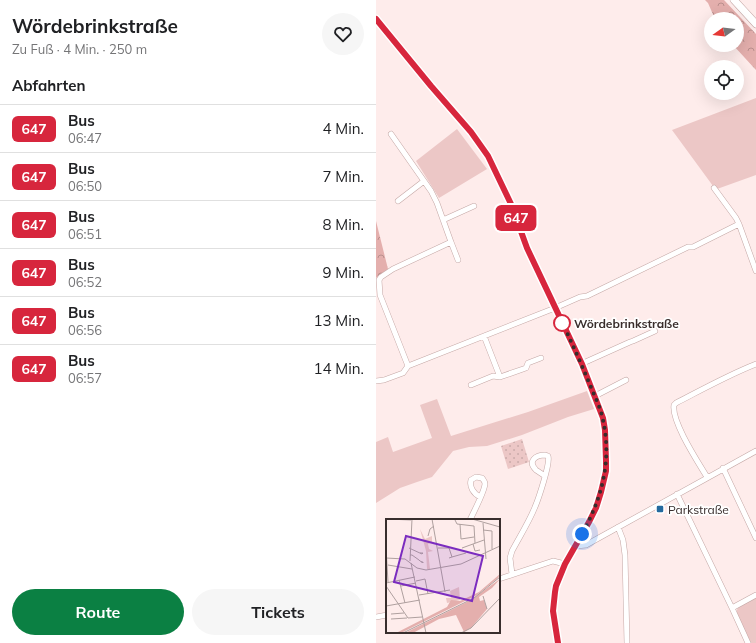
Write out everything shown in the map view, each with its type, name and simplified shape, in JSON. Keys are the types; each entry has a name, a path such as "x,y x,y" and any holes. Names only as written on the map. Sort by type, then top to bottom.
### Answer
{"main road":[{"path":"734,0 756,24"}],"street":[{"path":"376,19 471,132 488,156 511,204 527,248 582,364 603,418 605,430 606,471 596,508 565,564 556,586 554,621 558,643"},
{"path":"391,134 434,197 458,260"},
{"path":"398,201 424,181"},
{"path":"714,188 736,218 756,270"},
{"path":"443,220 474,206"},
{"path":"376,381 384,380 403,373 408,366 580,297 588,296 739,224"},
{"path":"408,366 380,294 379,280 382,276 393,269 451,242"},
{"path":"582,364 655,331"},
{"path":"484,336 500,377"},
{"path":"471,385 493,376 500,377 526,368 528,363 541,358"},
{"path":"707,477 681,431 674,411 674,405 718,381 756,364"},
{"path":"595,396 626,380"},
{"path":"576,546 586,545 756,451"},
{"path":"723,468 756,538"},
{"path":"512,574 510,558 512,551 535,508 545,476"},
{"path":"677,494 748,643"},
{"path":"470,519 480,497"},
{"path":"618,527 623,540 625,555 627,643"},
{"path":"500,579 553,561 565,564"},
{"path":"732,608 756,596"},
{"path":"376,617 386,615"}],"shaded area":[{"path":"756,98 756,175 717,189 713,186 672,130"},
{"path":"457,129 487,169 439,198 416,161"},
{"path":"587,391 594,409 487,446 469,447 453,451 432,477 400,488 376,503 376,442 388,437 393,452 432,438 420,405 437,399 451,436 528,412"},
{"path":"522,439 529,462 508,469 501,446"},
{"path":"756,598 756,643 751,643 737,614 737,610 739,606"}],"green space":[{"path":"705,0 724,0 735,12 712,12"},
{"path":"744,21 756,34 756,70 739,52 744,52"},
{"path":"376,221 388,269 376,278"}],"bus line":[{"name":"647","path":"376,19 471,132 488,156 511,204 527,248 582,364 603,418 606,444 606,471 596,508 565,564 556,586 553,611 558,643"}],"place":[{"name":"Wördebrinkstraße","path":"562,323"},
{"name":"Parkstraße","path":"660,509"}],"route":[{"path":"562,323 582,364 595,396 603,418 605,430 606,471 596,508 582,534"}]}
